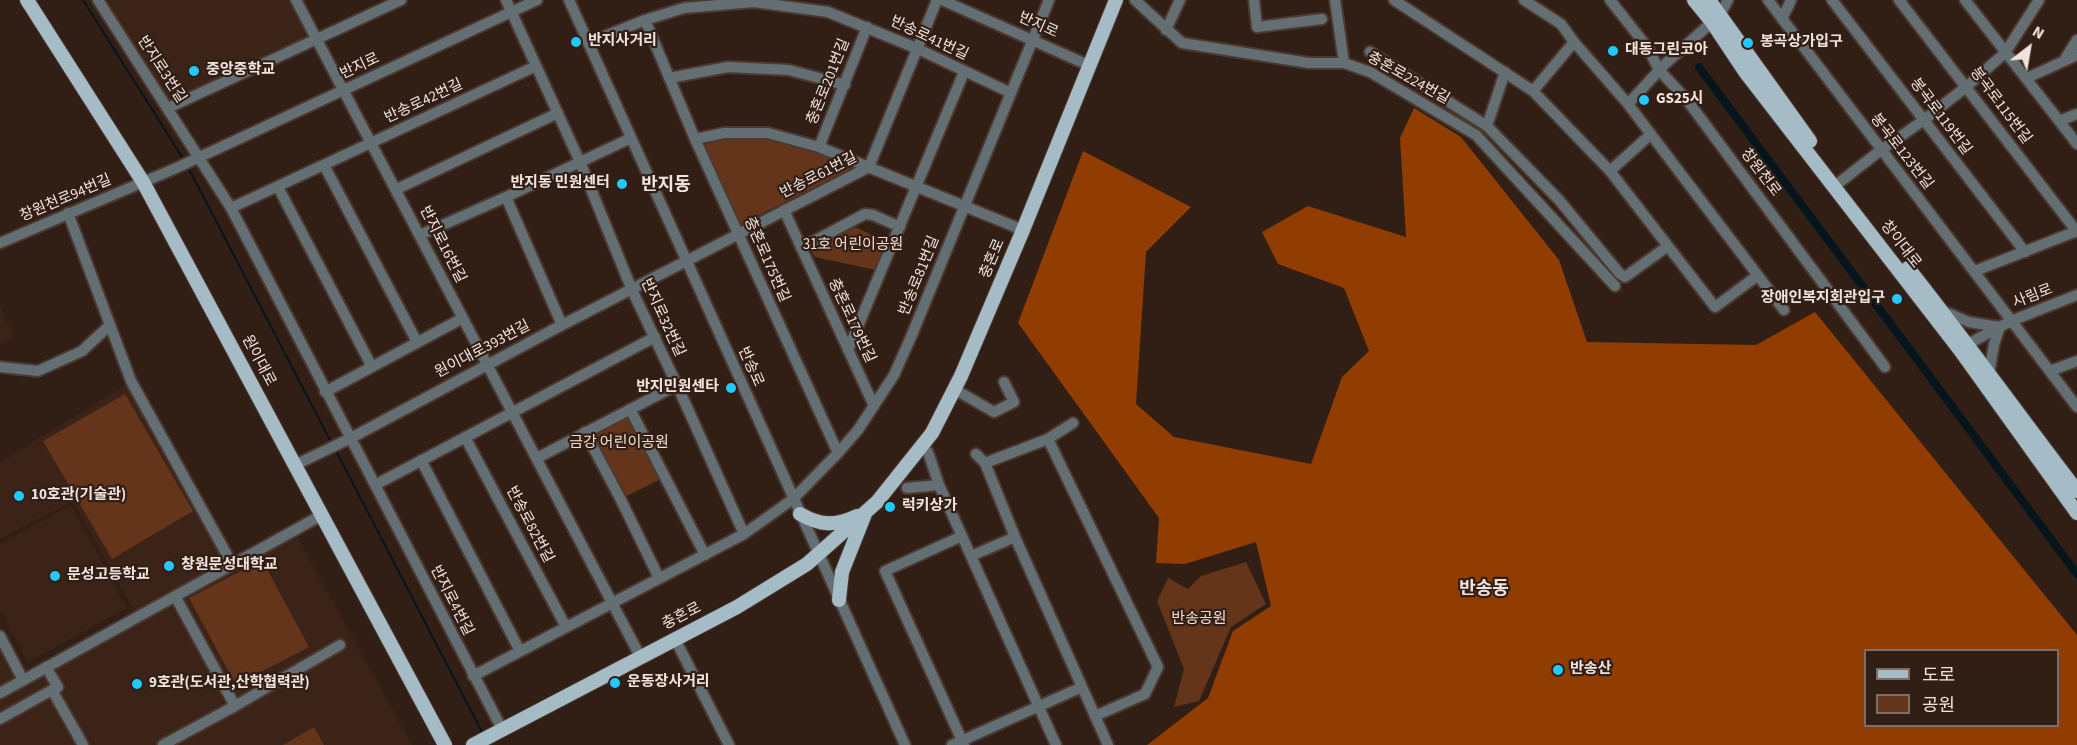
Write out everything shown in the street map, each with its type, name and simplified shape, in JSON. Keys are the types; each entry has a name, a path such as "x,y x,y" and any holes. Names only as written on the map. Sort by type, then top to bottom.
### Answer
{"main road":[{"name":"원이대로","path":"27,0 143,182 445,745"},
{"name":"충혼로","path":"475,744 640,656 737,608 819,555 877,502 932,433 954,389 1023,230 1116,0"},
{"name":"창이대로","path":"1694,0 1729,29 1840,183 1942,311 2077,513"},
{"name":"창이대로","path":"1709,0 1716,19 1746,73 1964,347 1989,374 2077,491"},
{"name":"충혼로","path":"800,514 819,522 837,524 867,511"},
{"name":"충혼로","path":"839,600 842,573 867,511"}],"street":[{"name":"반지로3번길","path":"98,0 168,108 197,158"},
{"name":"반지로16번길","path":"296,0 640,656"},
{"path":"168,108 401,0"},
{"name":"반지로32번길","path":"507,0 580,162 632,290 744,534"},
{"name":"반지로","path":"143,182 345,91 537,0"},
{"name":"반송로","path":"569,0 905,745"},
{"name":"반송로61번길","path":"686,262 869,167 937,0"},
{"name":"반지로","path":"942,0 1088,65"},
{"name":"반송로81번길","path":"793,499 858,430 894,375 1049,0"},
{"name":"충혼로224번길","path":"1135,0 1182,43 1309,63 1344,63 1370,72 1476,135 1616,286"},
{"path":"1166,30 1180,0"},
{"path":"1254,0 1257,27 1322,19"},
{"path":"1335,0 1344,63"},
{"path":"1394,0 1533,90 1610,171 1714,307 1757,276"},
{"path":"1524,0 1561,24 1628,104 1784,310"},
{"name":"창원천로","path":"1610,0 1885,367"},
{"path":"1628,104 1662,68 1716,19 1728,0"},
{"name":"봉곡로123번길","path":"1768,0 2077,407"},
{"path":"1782,19 1791,0"},
{"name":"봉곡로119번길","path":"1832,0 2025,252"},
{"name":"봉곡로115번길","path":"1899,0 2077,232"},
{"path":"1965,0 2077,144"},
{"name":"반송로41번길","path":"588,43 645,20 684,8 754,1 828,12 916,48 1011,93"},
{"path":"1840,183 1966,87 2005,52 2033,2"},
{"name":"충혼로175번길","path":"645,20 695,139 838,453"},
{"name":"충혼로201번길","path":"819,147 867,27"},
{"path":"2065,59 2077,40"},
{"path":"1533,90 1574,42"},
{"path":"1370,52 1487,126 1560,200 1620,274 1625,277 1668,246"},
{"path":"2027,78 2077,55"},
{"name":"반송로42번길","path":"231,208 536,66"},
{"path":"669,78 728,67 789,70 845,85"},
{"path":"848,350 964,72"},
{"path":"1487,126 1506,72"},
{"path":"397,189 558,113"},
{"path":"2059,121 2077,114"},
{"name":"충혼로201번길","path":"695,139 724,133 768,133 819,147 1023,230"},
{"path":"1610,171 1651,134"},
{"path":"420,235 632,138"},
{"name":"반지로4번길","path":"197,158 231,208 500,730"},
{"path":"324,165 417,342"},
{"name":"창원천로94번길","path":"0,243 143,182"},
{"path":"278,187 372,367"},
{"path":"506,197 562,325"},
{"name":"충혼로179번길","path":"784,210 874,406"},
{"path":"68,213 131,381 232,564"},
{"path":"801,248 865,214 873,215 900,227"},
{"path":"1976,271 2077,232"},
{"name":"원이대로393번길","path":"295,465 351,438 562,325 686,262"},
{"name":"사림로","path":"1964,347 2011,321 2077,296"},
{"name":"사림로","path":"1942,311 1969,322 2000,327"},
{"path":"325,392 463,318"},
{"path":"0,367 38,371 82,351 110,325"},
{"name":"사림로","path":"1989,374 1994,344 2000,327"},
{"path":"375,485 655,338"},
{"path":"2050,371 2077,361"},
{"path":"954,389 994,412 1014,402 1004,382"},
{"path":"537,458 677,385"},
{"path":"630,409 705,555"},
{"path":"985,463 1048,439 1073,423"},
{"path":"585,432 659,578"},
{"name":"반송로82번길","path":"465,437 566,627"},
{"path":"1048,439 1158,667 1144,694 1095,716"},
{"path":"928,452 939,485 1056,745"},
{"path":"976,454 985,463 1015,537 1108,745"},
{"path":"421,460 520,651"},
{"path":"907,488 939,485"},
{"path":"473,676 744,534 793,499"},
{"path":"0,693 321,515"},
{"path":"962,536 885,571 959,744 1082,687"},
{"path":"971,556 1015,537"},
{"path":"175,596 235,706"},
{"path":"0,636 23,680"},
{"path":"675,639 729,745"},
{"path":"163,745 340,645"},
{"path":"0,719 58,687 46,667"},
{"path":"52,690 83,745"}],"shaded area":[{"name":"중앙중학교","path":"102,0 293,0 313,37 169,104"},
{"path":"1414,108 1461,137 1559,260 1587,342 1756,345 1815,312 2077,635 2077,745 1147,745 1208,698 1233,631 1271,606 1256,542 1185,564 1156,563 1159,518 1018,323 1083,151 1191,207 1146,252 1136,404 1174,437 1311,464 1342,377 1369,351 1344,288 1278,264 1262,232 1308,206 1406,237 1400,138"},
{"path":"0,305 14,338 0,345"},
{"name":"창원문성대학교","path":"126,385 231,571 297,537 412,745 0,745 0,626 30,680 140,622 73,501 0,539 0,465 2,461"},
{"name":"문성고등학교","path":"71,505 127,608 28,662 0,610 0,544"}],"green space":[{"path":"764,137 817,151 857,166 739,225 703,145 726,138"},
{"name":"31호 어린이공원","path":"850,225 891,243 880,271 815,257 808,246"},
{"path":"125,394 193,511 112,559 43,441"},
{"name":"금강 어린이공원","path":"629,412 663,478 623,498 588,434"},
{"path":"262,560 309,647 236,685 189,598"},
{"name":"반송공원","path":"1246,562 1266,604 1231,627 1199,701 1174,707 1184,669 1157,601 1168,578 1188,589 1201,576"},
{"path":"314,727 324,745 283,745"}],"waterway":[{"path":"83,0 184,160"},
{"path":"1699,67 2077,574"},
{"path":"188,167 332,444"},
{"path":"335,449 483,734"}],"place":[{"name":"반지사거리","path":"576,42"},
{"name":"봉곡상가입구","path":"1748,43"},
{"name":"대동그린코아","path":"1613,51"},
{"name":"중앙중학교","path":"194,71"},
{"name":"GS25시","path":"1644,100"},
{"name":"반지동 민원센터","path":"622,184"},
{"name":"장애인복지회관입구","path":"1897,299"},
{"name":"반지민원센타","path":"731,388"},
{"name":"10호관(기술관)","path":"19,496"},
{"name":"럭키상가","path":"890,507"},
{"name":"창원문성대학교","path":"169,566"},
{"name":"문성고등학교","path":"55,576"},
{"name":"반송산","path":"1558,670"},
{"name":"운동장사거리","path":"615,683"},
{"name":"9호관(도서관,산학협력관)","path":"137,684"}],"district":[{"name":"반지동","path":"666,186"},
{"name":"반송동","path":"1484,590"}]}
